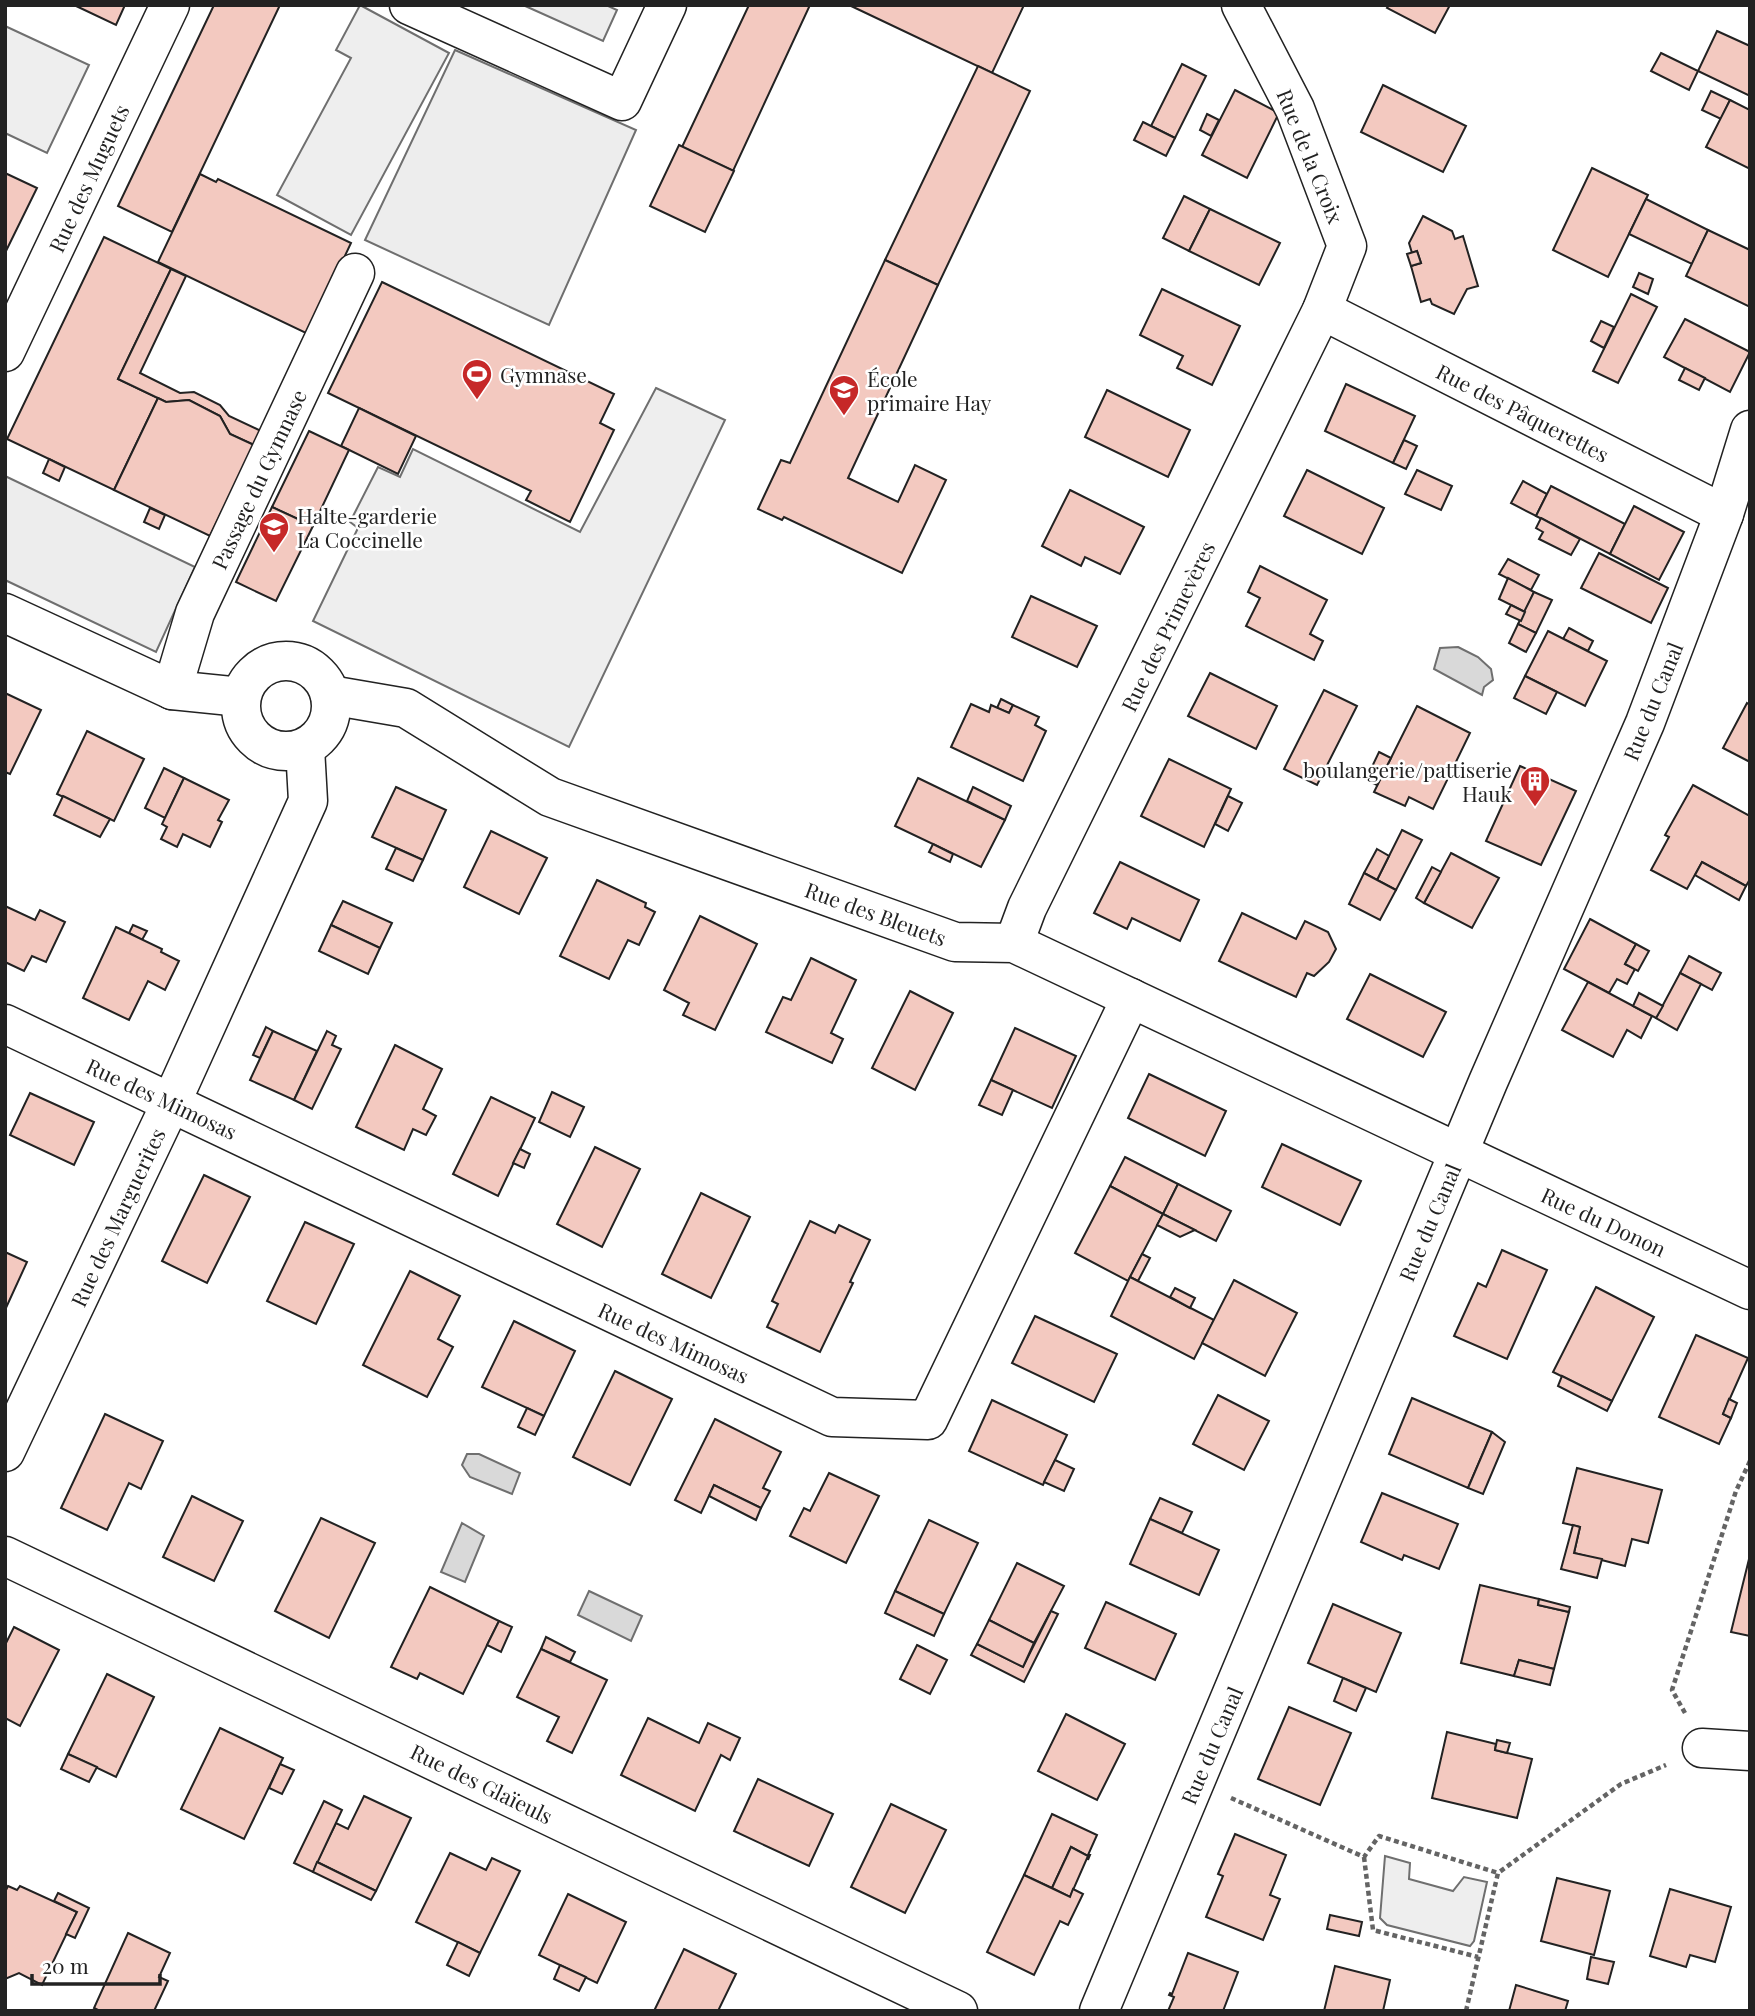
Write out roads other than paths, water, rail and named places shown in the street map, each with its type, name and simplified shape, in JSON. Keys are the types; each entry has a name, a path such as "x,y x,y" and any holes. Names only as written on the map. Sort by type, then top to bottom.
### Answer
{"street":[{"name":"Rue des Muguets","path":"5,352 170,5"},
{"path":"410,5 622,101 667,5"},
{"name":"Rue de la Croix","path":"1241,5 1295,109 1348,246 1322,310"},
{"name":"Passage du Gymnase","path":"172,690 195,613 355,273"},
{"name":"Rue des Pâquerettes","path":"1322,310 1724,514"},
{"name":"Rue des Primevères","path":"1014,943 1027,908 1322,310"},
{"name":"Rue du Canal","path":"1099,2011 1458,1153 1645,723 1724,514 1750,430"},
{"path":"5,613 172,690 241,697"},
{"path":"283,660 299,662 317,672 330,695 328,724 320,736 305,748 274,751 256,741 244,725 240,709 241,697 249,680 261,668 283,660"},
{"name":"Rue des Bleuets","path":"330,695 406,708 550,797 955,942 1014,943 1458,1153"},
{"name":"Rue des Marguerites","path":"5,1451 171,1103 308,801 305,748"},
{"name":"Rue des Mimosas","path":"5,1024 832,1417 928,1420 1131,998"},
{"name":"Rue du Donon","path":"1458,1153 1750,1290"},
{"name":"Rue des Glaïeuls","path":"5,1556 958,2011"},
{"path":"1703,1748 1750,1751"}],"place":[{"name":"Gymnase","path":"477,401"},
{"name":"École primaire Hay","path":"844,417"},
{"name":"Halte-garderie La Coccinelle","path":"274,554"},
{"name":"boulangerie/pattiserie Hauk","path":"1535,808"}]}
